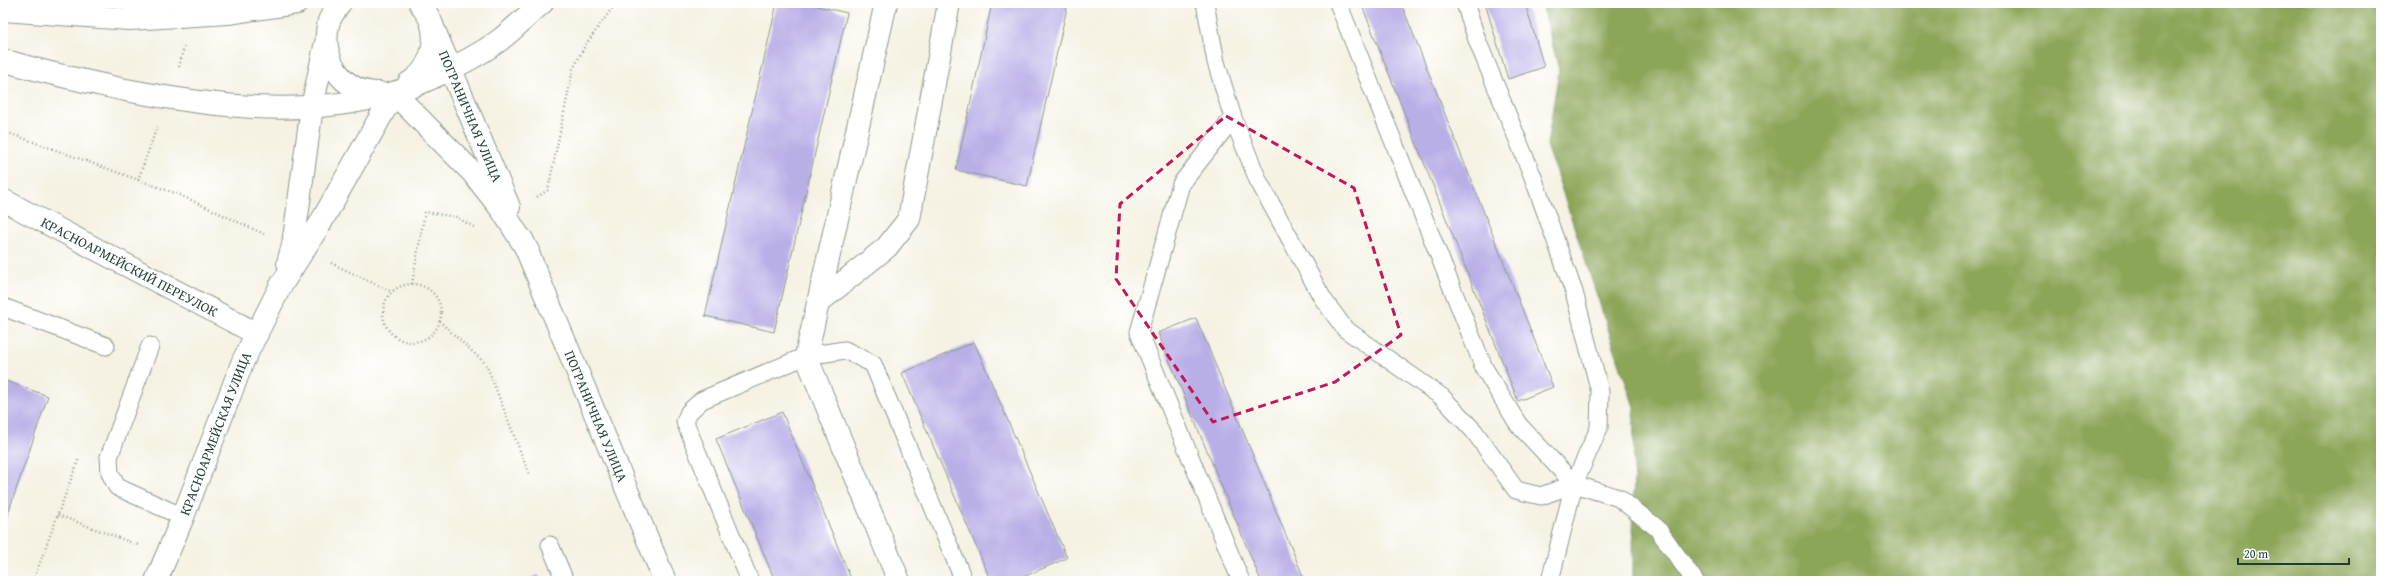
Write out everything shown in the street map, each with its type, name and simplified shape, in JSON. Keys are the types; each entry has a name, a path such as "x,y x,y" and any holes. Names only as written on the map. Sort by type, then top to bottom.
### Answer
{"main road":[{"path":"3,10 129,19 228,13 297,3"},
{"name":"КРАСНОАРМЕЙСКАЯ УЛИЦА","path":"299,248 312,107 329,20 340,3"},
{"name":"ПОГРАНИЧНАЯ УЛИЦА","path":"420,3 451,68 665,581"},
{"path":"3,60 51,75 168,98 248,107 312,107 351,102 394,93 451,68 500,40 542,3"},
{"path":"886,3 806,356 899,581"},
{"path":"819,302 887,247 909,219 949,3"},
{"path":"325,46 332,66 349,85 368,93 394,93 420,77 432,55 432,26"},
{"name":"КРАСНОАРМЕЙСКАЯ УЛИЦА","path":"153,580 166,556 183,517 243,361 299,248 394,93"},
{"name":"ПОГРАНИЧНАЯ УЛИЦА","path":"394,93 472,172 502,210 528,251"},
{"name":"КРАСНОАРМЕЙСКИЙ ПЕРЕУЛОК","path":"3,200 257,334"}],"lane":[{"path":"1205,3 1216,62 1233,118 1258,180 1323,299 1345,329 1442,397 1474,432 1516,490 1541,496 1574,484"},
{"path":"1338,3 1484,368 1518,424 1574,484 1619,498 1657,528 1695,581"},
{"path":"1465,3 1477,40 1534,177 1574,292 1600,392 1599,428 1574,484 1550,581"},
{"path":"1233,118 1181,184 1139,332 1241,581"},
{"path":"3,307 106,346"},
{"path":"150,346 109,457 110,473 117,487 183,517"},
{"path":"750,581 685,422 689,412 702,400 806,356 845,350 873,364 964,581"},
{"path":"550,545 565,581"}],"path":[{"path":"3,131 180,195 262,234 299,248 392,292"},
{"path":"412,284 423,286 432,292 439,302 439,321 436,330 426,338 415,342 402,340 392,334 385,324 383,312 386,300 392,292 402,286 412,284"},
{"path":"439,321 486,364 530,476"},
{"path":"33,581 80,456"},
{"path":"58,515 166,556"}],"highlighted area":[{"path":"1226,116 1354,188 1401,335 1335,382 1213,422 1116,279 1120,204"}],"green space":[{"path":"1542,3 2381,3 2381,581 1637,581 1633,576 1634,407 1547,145 1559,70"}],"building":[{"path":"777,3 805,3 847,13 774,332 705,316"},
{"path":"992,3 1068,3 1027,186 956,170"},
{"path":"1361,3 1401,3 1553,387 1518,401"},
{"path":"1485,3 1525,3 1544,67 1508,79"},
{"path":"1196,318 1305,581 1261,581 1158,333"},
{"path":"974,342 1067,558 1014,581 991,581 902,373"},
{"path":"3,380 48,396 3,528"},
{"path":"782,412 852,581 775,581 716,439"},
{"path":"538,575 541,581 524,581"}]}
